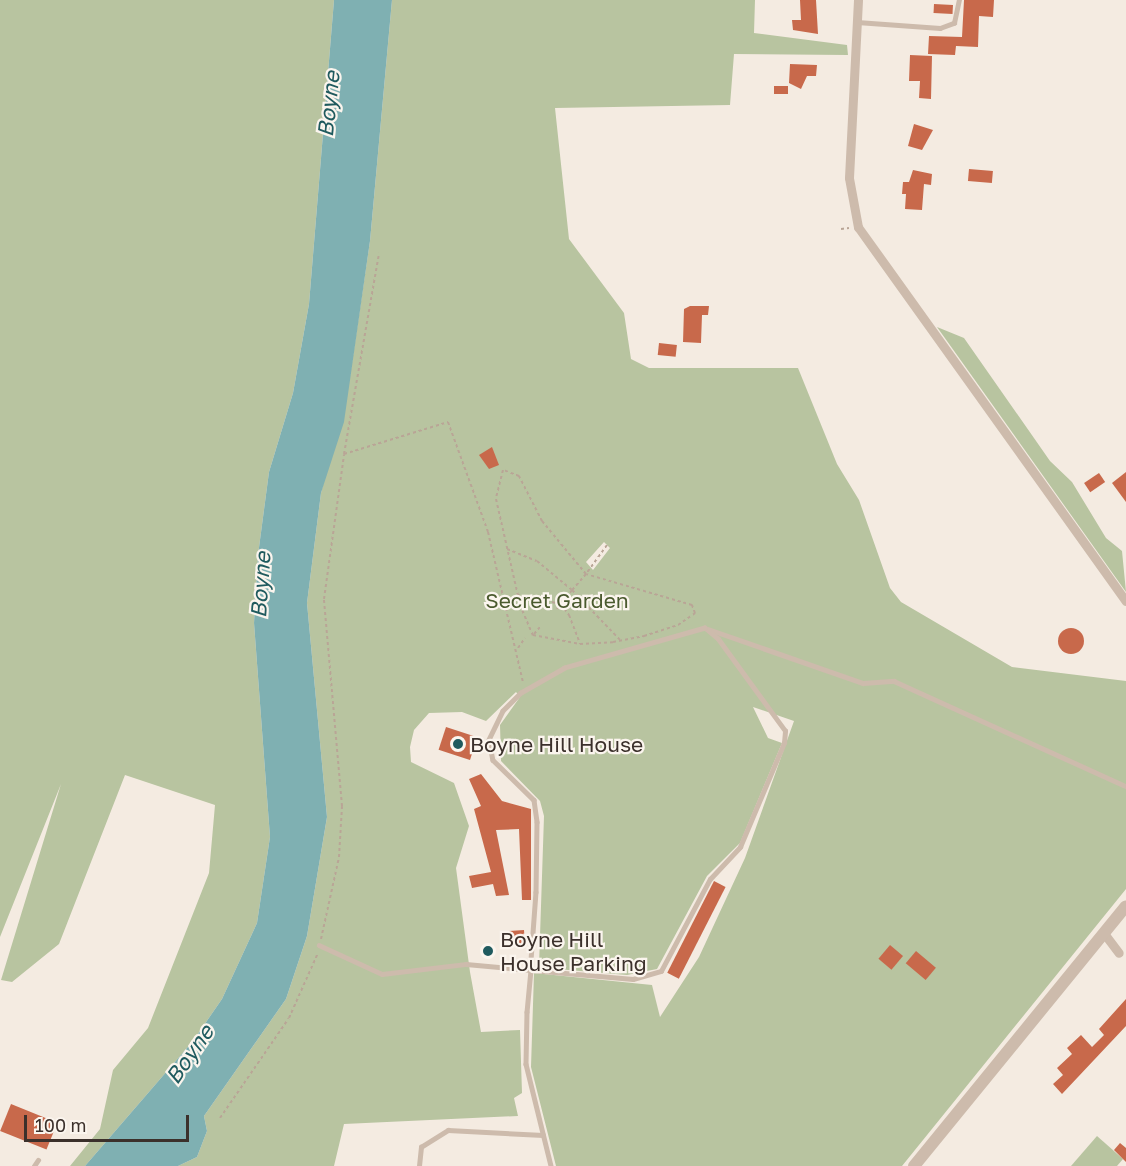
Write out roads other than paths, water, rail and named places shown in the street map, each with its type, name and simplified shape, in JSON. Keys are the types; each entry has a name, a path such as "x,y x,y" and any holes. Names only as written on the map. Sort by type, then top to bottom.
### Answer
{"street":[{"path":"858,0 849,178 858,227 1126,601"},
{"path":"914,1166 1126,906"},
{"path":"1103,932 1119,953"}],"lane":[{"path":"857,22 940,28 954,23 958,0"},
{"path":"319,945 382,974 466,964 633,979 662,971 710,879 740,847 785,731 705,628"},
{"path":"550,1166 526,1064 536,892 534,800 493,760 489,740 503,711 524,691 565,668 705,628 863,683 894,681 1126,786"},
{"path":"419,1166 421,1147 448,1130 543,1135"},
{"path":"34,1166 38,1160"}],"water":[{"name":"Boyne","path":"334,0 392,0 370,241 344,422 321,493 307,603 327,817 307,936 286,999 204,1116 207,1131 197,1157 178,1166 85,1166 193,1041 222,999 257,923 270,837 254,623 258,555 269,472 293,393 309,304"}],"place":[{"name":"Boyne Hill House","path":"458,744"},
{"name":"Boyne Hill House Parking","path":"488,951"}],"park label":[{"name":"Secret Garden","path":"557,600"}]}
